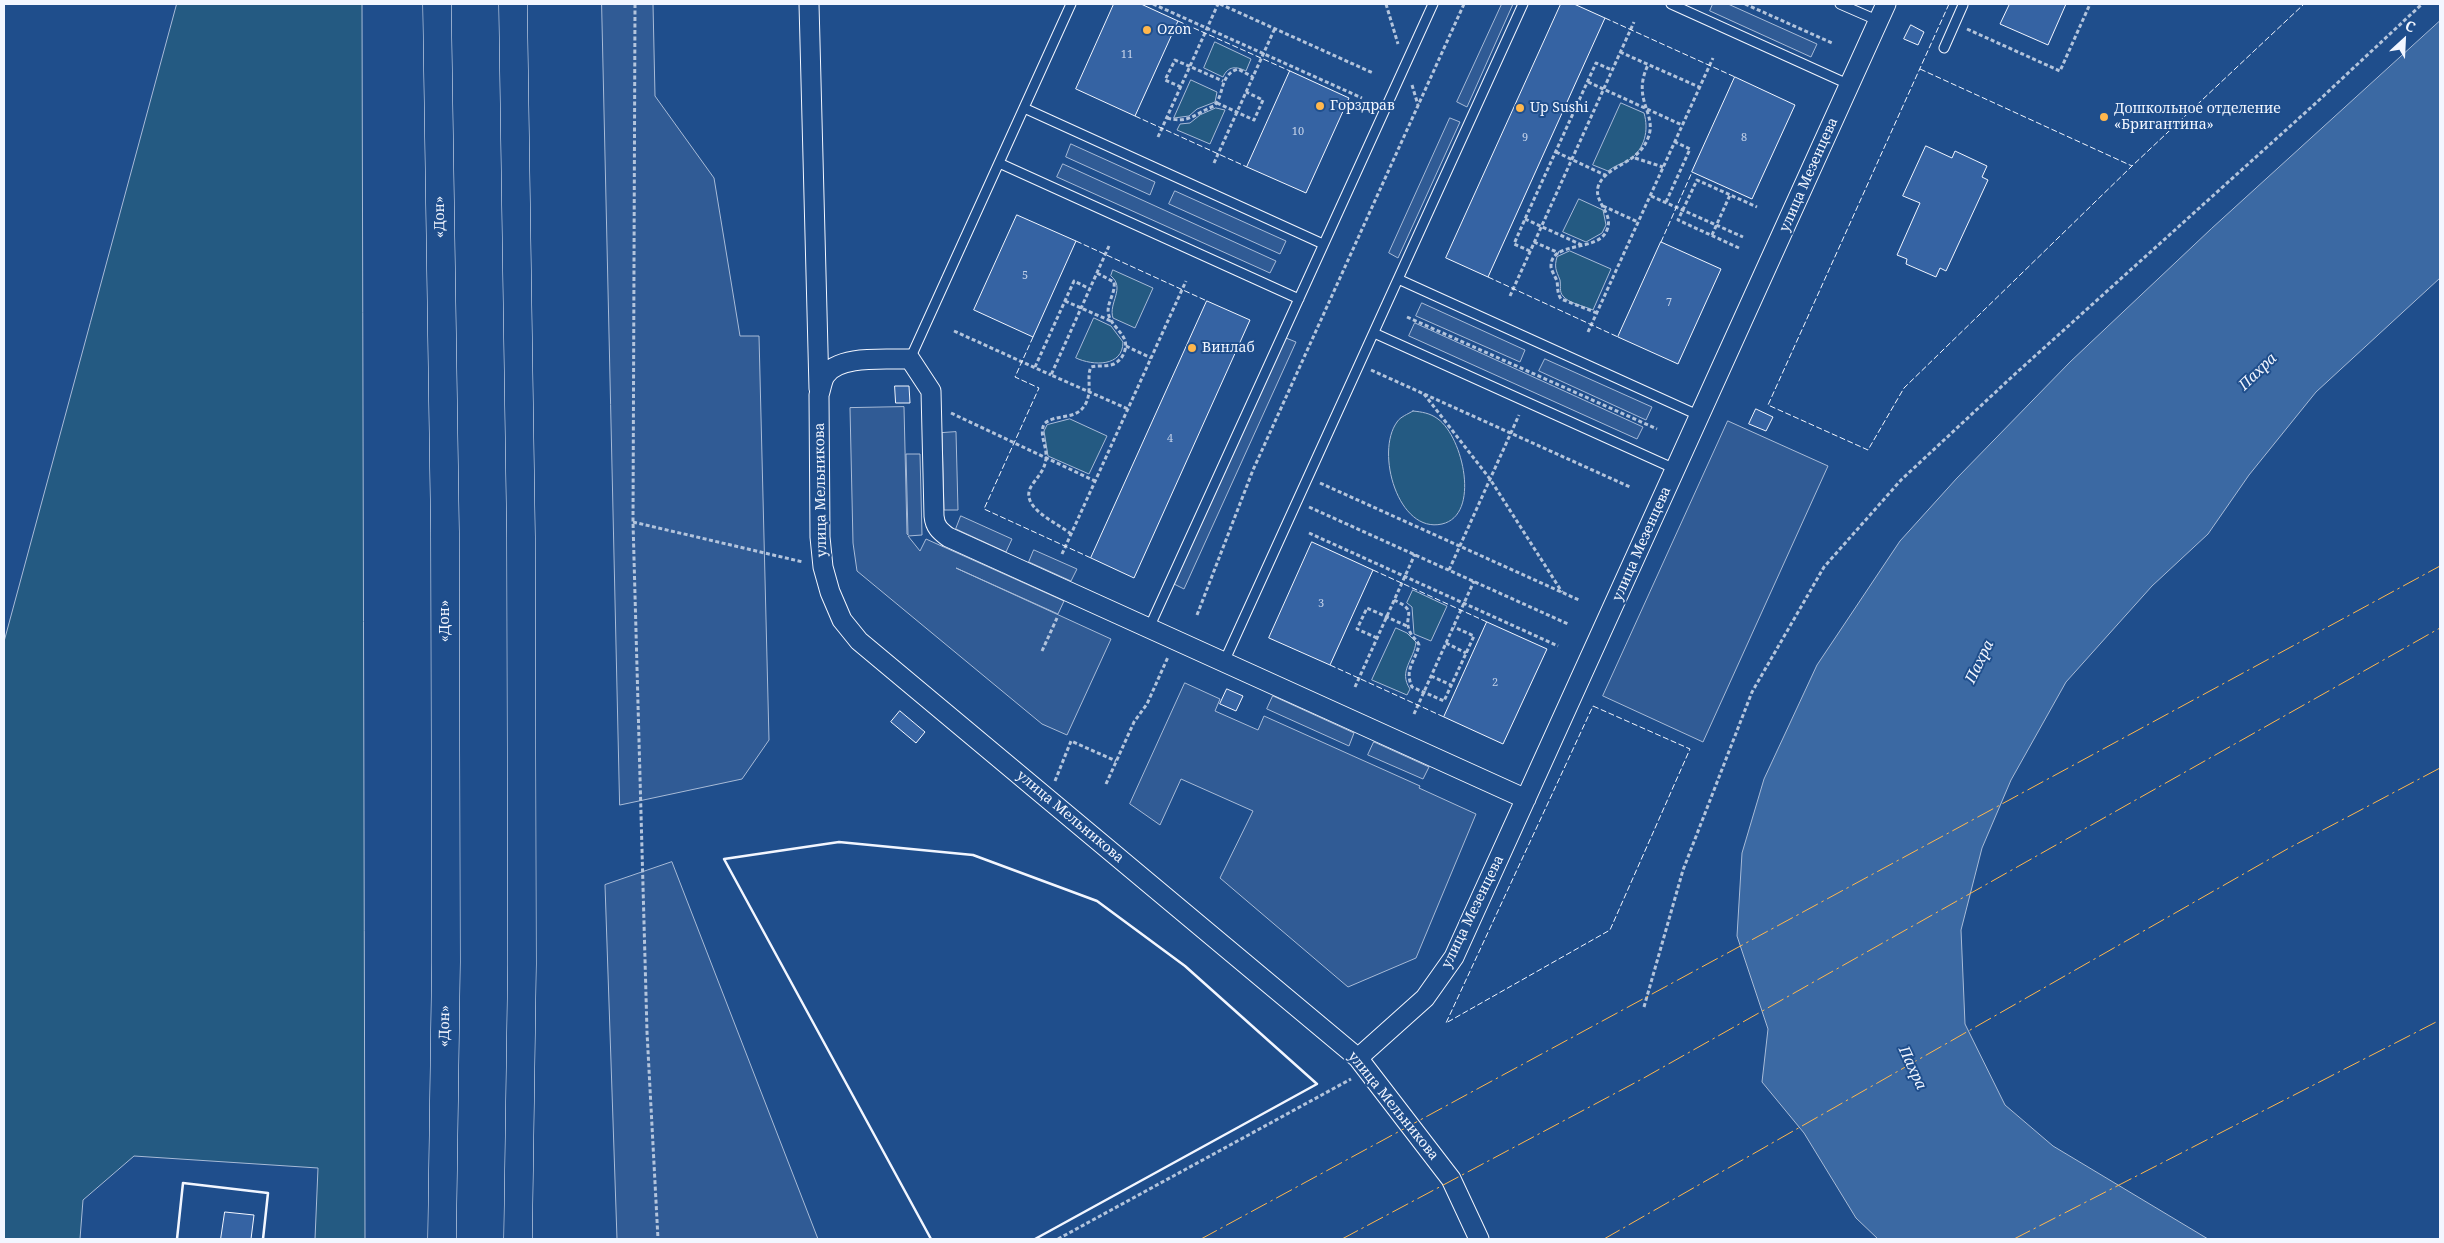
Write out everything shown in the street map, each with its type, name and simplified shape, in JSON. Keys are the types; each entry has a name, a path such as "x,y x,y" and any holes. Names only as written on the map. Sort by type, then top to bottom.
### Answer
{"highway":[{"name":"«Дон»","path":"437,4 445,532 446,962 442,1239"},
{"path":"513,4 521,537 522,964 518,1239"}],"street":[{"path":"809,4 819,395"},
{"name":"улица Мезенцева","path":"1358,1058 1425,998 1440,980 1468,928 1886,4"},
{"path":"910,360 931,391 934,516 935,524 940,532 1526,800"},
{"name":"улица Мельникова","path":"910,360 856,361 838,364 825,376 819,395 820,537 823,567 830,592 842,620 858,641 1358,1058 1451,1179 1479,1239"}],"lane":[{"path":"910,360 1071,4"},
{"path":"1149,628 1433,4"},
{"path":"1224,662 1523,4"},
{"path":"1671,4 1850,85"},
{"path":"1840,4 1879,21"},
{"path":"1944,48 1962,4"},
{"path":"1024,108 1324,244"},
{"path":"999,163 1299,299"},
{"path":"1398,279 1700,416"},
{"path":"1374,333 1676,469"}],"path":[{"path":"634,4 633,522 647,1032 658,1239"},
{"path":"1153,4 1362,98"},
{"path":"1158,137 1219,4 1373,73"},
{"path":"1196,615 1253,470 1464,4"},
{"path":"1745,4 1752,5 1832,43"},
{"path":"1955,23 2060,71 2090,4"},
{"path":"1644,1008 1683,870 1752,692 1824,567 1901,480 2015,374 2318,102 2422,4"},
{"path":"1510,296 1634,22"},
{"path":"1214,163 1275,28"},
{"path":"1620,52 1699,88"},
{"path":"1588,332 1713,58"},
{"path":"1181,87 1165,80 1174,60 1223,82"},
{"path":"1530,251 1514,244 1525,219 1596,63 1612,70"},
{"path":"1597,313 1561,299 1551,267 1552,261 1564,249 1584,246 1603,237 1608,229 1609,217 1597,193 1599,185 1607,176 1634,158 1642,150 1649,136 1649,119 1641,86 1648,64"},
{"path":"1217,104 1223,82 1231,71 1238,69 1253,76"},
{"path":"1588,82 1682,125"},
{"path":"1166,118 1180,122 1217,104 1254,120 1263,100 1246,92"},
{"path":"1666,202 1690,149 1675,142"},
{"path":"1556,152 1607,176"},
{"path":"1634,158 1663,167"},
{"path":"1739,248 1678,220 1697,180 1757,207"},
{"path":"1712,236 1730,195"},
{"path":"1650,196 1744,238"},
{"path":"1603,206 1638,222"},
{"path":"1525,219 1584,246"},
{"path":"1534,242 1559,253"},
{"path":"1051,374 1109,246"},
{"path":"1071,534 1032,506 1028,494 1031,486 1043,470 1046,459 1046,449 1042,439 1044,424 1048,420 1077,414 1085,405 1090,392 1089,371 1091,367 1112,365 1121,359 1126,346 1123,336 1108,310 1115,289 1114,282 1097,273"},
{"path":"1035,367 1074,281 1090,289"},
{"path":"1062,554 1186,281"},
{"path":"1065,301 1114,322"},
{"path":"1407,317 1657,429"},
{"path":"954,331 1128,409"},
{"path":"1126,346 1151,358"},
{"path":"1370,369 1630,487"},
{"path":"1424,393 1490,479 1562,592"},
{"path":"945,409 1095,481"},
{"path":"1448,570 1519,415"},
{"path":"1318,482 1579,600"},
{"path":"1308,506 1568,624"},
{"path":"633,522 823,567"},
{"path":"1310,533 1558,646"},
{"path":"1354,687 1414,554"},
{"path":"1414,714 1474,581"},
{"path":"1394,600 1407,606 1410,611 1409,627 1419,646 1408,668 1408,677 1412,686 1444,701 1474,636 1454,627"},
{"path":"1377,638 1357,628 1367,608 1409,627"},
{"path":"1042,651 1057,618"},
{"path":"1446,643 1466,652"},
{"path":"1106,784 1134,722 1147,704 1171,652"},
{"path":"1432,676 1452,685"},
{"path":"1054,783 1071,741 1116,762"},
{"path":"1058,1239 1355,1077"}],"shaded area":[{"path":"177,4 362,4 365,1239 315,1239 318,1168 134,1156 83,1200 80,1239 4,1239 4,642"},
{"path":"602,4 653,4 655,96 714,178 740,336 759,336 769,740 742,779 620,805"},
{"path":"1502,4 1513,4 1467,107 1457,102"},
{"path":"1713,4 1728,4 1817,44 1811,57 1710,11"},
{"path":"1215,42 1251,59 1246,71 1233,68 1227,71 1223,77 1204,68"},
{"path":"1191,80 1217,92 1215,102 1197,109 1189,116 1174,118"},
{"path":"1621,103 1644,113 1646,132 1642,145 1634,156 1608,171 1593,165"},
{"path":"1216,108 1225,110 1210,144 1177,130 1180,124 1190,123 1200,115"},
{"path":"1450,118 1460,122 1398,258 1389,253"},
{"path":"1071,144 1155,182 1150,195 1066,157"},
{"path":"1063,164 1276,261 1270,273 1057,177"},
{"path":"1175,191 1286,241 1280,254 1169,204"},
{"path":"1579,199 1603,210 1606,225 1602,233 1586,242 1563,232"},
{"path":"1570,251 1611,269 1593,310 1569,301 1561,293 1556,260 1557,257"},
{"path":"1113,270 1153,288 1135,328 1113,318 1112,312 1117,286 1111,276"},
{"path":"1422,303 1525,350 1520,362 1416,316"},
{"path":"1094,318 1111,326 1123,342 1122,350 1113,360 1098,363 1076,358"},
{"path":"1415,323 1643,427 1637,439 1409,336"},
{"path":"1286,338 1296,342 1184,589 1174,584"},
{"path":"1545,359 1652,407 1646,420 1539,371"},
{"path":"904,407 907,534 906,454 920,454 922,535 908,536 920,551 926,539 1064,601 1058,614 956,568 1111,639 1067,735 1042,724 857,571 853,543 850,408"},
{"path":"1413,411 1423,412 1438,419 1447,428 1461,458 1464,492 1461,506 1454,518 1442,524 1427,524 1413,516 1403,504 1395,488 1390,470 1389,452 1391,435 1398,420"},
{"path":"1070,419 1107,436 1089,474 1048,456 1044,431 1047,425"},
{"path":"1728,421 1828,466 1703,742 1603,696"},
{"path":"956,432 958,510 944,510 942,433"},
{"path":"961,516 1012,539 1006,552 956,529"},
{"path":"1034,550 1077,569 1071,581 1029,562"},
{"path":"1413,590 1447,606 1431,641 1414,634 1412,607 1407,603"},
{"path":"1396,628 1407,633 1416,642 1406,671 1407,683 1410,689 1407,695 1372,680"},
{"path":"1185,683 1220,699 1215,711 1258,730 1264,716 1420,786 1419,788 1476,814 1416,958 1348,987 1220,878 1253,811 1181,779 1160,825 1130,804"},
{"path":"1273,696 1354,733 1349,746 1267,709"},
{"path":"1374,742 1429,767 1423,779 1368,755"},
{"path":"672,862 818,1239 617,1239 605,885"}],"water":[{"name":"Пахра","path":"2440,21 2440,278 2316,392 2249,475 2208,534 2152,586 2066,682 2011,780 1982,848 1961,930 1965,1024 2005,1105 2053,1146 2208,1239 1878,1239 1856,1218 1804,1133 1762,1082 1768,1029 1737,936 1742,853 1764,779 1817,665 1900,541 1957,478 2070,362 2211,229"}],"building":[{"path":"1114,4 1141,4 1178,21 1135,116 1076,89"},
{"path":"1561,4 1574,4 1605,18 1488,277 1446,258"},
{"path":"2007,4 2066,4 2048,45 2000,24 2009,5"},
{"path":"1911,25 1924,32 1918,45 1904,39"},
{"path":"1290,71 1349,98 1306,193 1247,167"},
{"path":"1735,77 1795,105 1752,199 1692,172"},
{"path":"1926,146 1952,158 1955,151 1987,166 1982,177 1988,180 1946,271 1940,268 1936,277 1906,264 1907,259 1897,255 1920,203 1903,196"},
{"path":"1017,215 1076,241 1033,337 974,310"},
{"path":"1661,242 1721,269 1678,364 1618,337"},
{"path":"1207,301 1250,320 1134,578 1091,558"},
{"path":"895,386 909,386 910,403 896,403"},
{"path":"1756,409 1773,417 1766,431 1749,424"},
{"path":"1312,542 1373,570 1330,665 1269,638"},
{"path":"1487,622 1547,649 1503,744 1444,717"},
{"path":"1227,689 1243,696 1236,711 1220,704"},
{"path":"900,711 925,732 916,743 891,722"},
{"path":"225,1212 254,1215 251,1239 221,1239"}],"fence":[{"path":"1949,4 1768,405 1868,450 1904,388 2132,166 2304,4"},
{"path":"1605,18 1735,77"},
{"path":"1178,21 1290,71"},
{"path":"1920,69 2132,166"},
{"path":"1135,116 1247,167"},
{"path":"1661,242 1692,172"},
{"path":"1076,241 1207,301"},
{"path":"1488,277 1618,337"},
{"path":"1033,337 1015,377 1039,388 984,509 1091,558"},
{"path":"1373,570 1487,622"},
{"path":"1330,665 1444,717"},
{"path":"1593,706 1690,749 1610,930 1446,1023 1593,706"}],"wall":[{"path":"931,1239 724,859 839,842 973,855 1097,901 1185,966 1317,1084 1035,1239"},
{"path":"177,1239 183,1183 268,1193 263,1239"}],"power":[{"path":"1201,1239 2440,566"},
{"path":"1342,1239 1642,1079 2440,628"},
{"path":"1604,1239 2289,848 2440,768"},
{"path":"2014,1239 2440,1020"}],"place":[{"name":"Ozon","path":"1147,30"},
{"name":"Горздрав","path":"1320,106"},
{"name":"Up Sushi","path":"1520,108"},
{"name":"Дошкольное отделение «Бригантина»","path":"2104,117"},
{"name":"Винлаб","path":"1192,348"}]}
